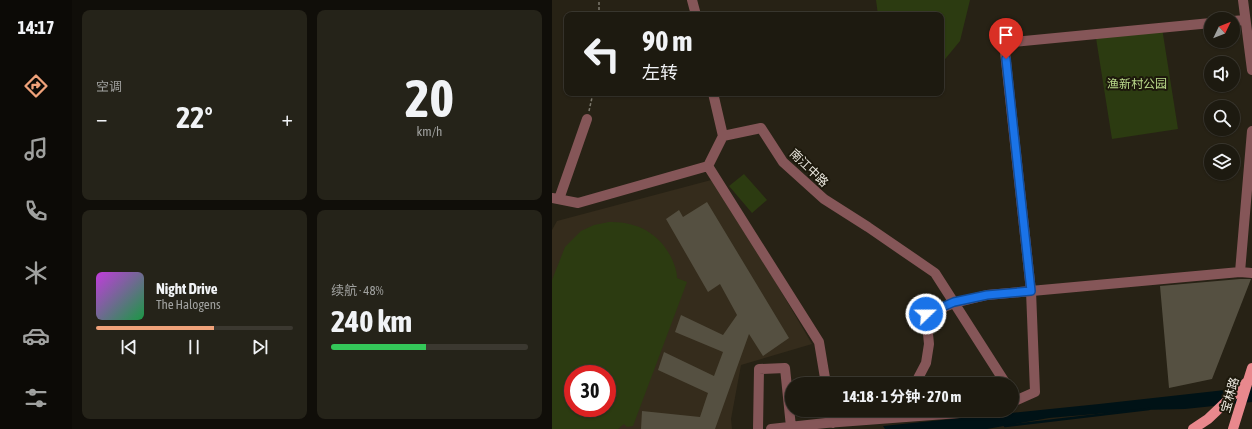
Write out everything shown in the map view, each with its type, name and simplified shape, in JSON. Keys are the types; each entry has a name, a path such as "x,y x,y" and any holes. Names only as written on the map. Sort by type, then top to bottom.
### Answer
{"main road":[{"name":"宝林路","path":"1233,429 1252,368"},
{"path":"1193,429 1210,417 1248,382"}],"street":[{"path":"692,0 695,12"},
{"path":"1243,0 1252,70"},
{"path":"1240,20 1245,20"},
{"path":"1019,397 1035,392 1031,291 1004,43 1204,24"},
{"path":"587,119 556,198 578,204 708,166 723,136 714,96"},
{"name":"南江中路","path":"723,136 761,128 783,162 824,200 868,227 935,273 1002,377"},
{"path":"1240,272 1252,131"},
{"path":"708,166 819,342 825,377"},
{"path":"919,377 926,363 928,350 926,314 954,302 987,295 1240,272 1252,273"},
{"path":"758,429 759,368 785,368 791,427"},
{"path":"832,417 833,423"},
{"path":"771,429 880,417"}],"path":[{"path":"598,12 599,0"},
{"path":"587,119 592,96"}],"shaded area":[{"path":"715,179 812,344 741,365 731,419 732,429 552,429 552,230 557,221"},
{"path":"1252,387 1252,402 1185,409 1142,410 1049,418 987,429 885,429 883,426 971,417 1019,417 1019,412"}],"green space":[{"path":"876,0 970,0 960,41 944,60 944,12 878,12"},
{"name":"渔新村公园","path":"1162,28 1178,129 1112,139 1096,38"},
{"path":"744,174 767,200 752,213 729,186"},
{"path":"609,222 619,222 637,226 646,230 660,241 666,249 671,257 677,278 687,282 633,426 627,427 624,424 618,429 552,429 552,280 565,247 581,231 594,225"}],"building":[{"path":"707,202 789,338 763,356 749,334 715,429 641,429 642,411 700,417 708,393 658,370 664,352 714,376 723,352 675,332 681,315 723,335 737,315 720,284 708,292 666,219 679,210 683,217"},
{"path":"1251,279 1212,379 1169,388 1160,286"}],"waterway":[{"path":"1005,426 1149,409"}],"route":[{"path":"926,314 954,302 987,295 1031,291 1006,59"}]}
